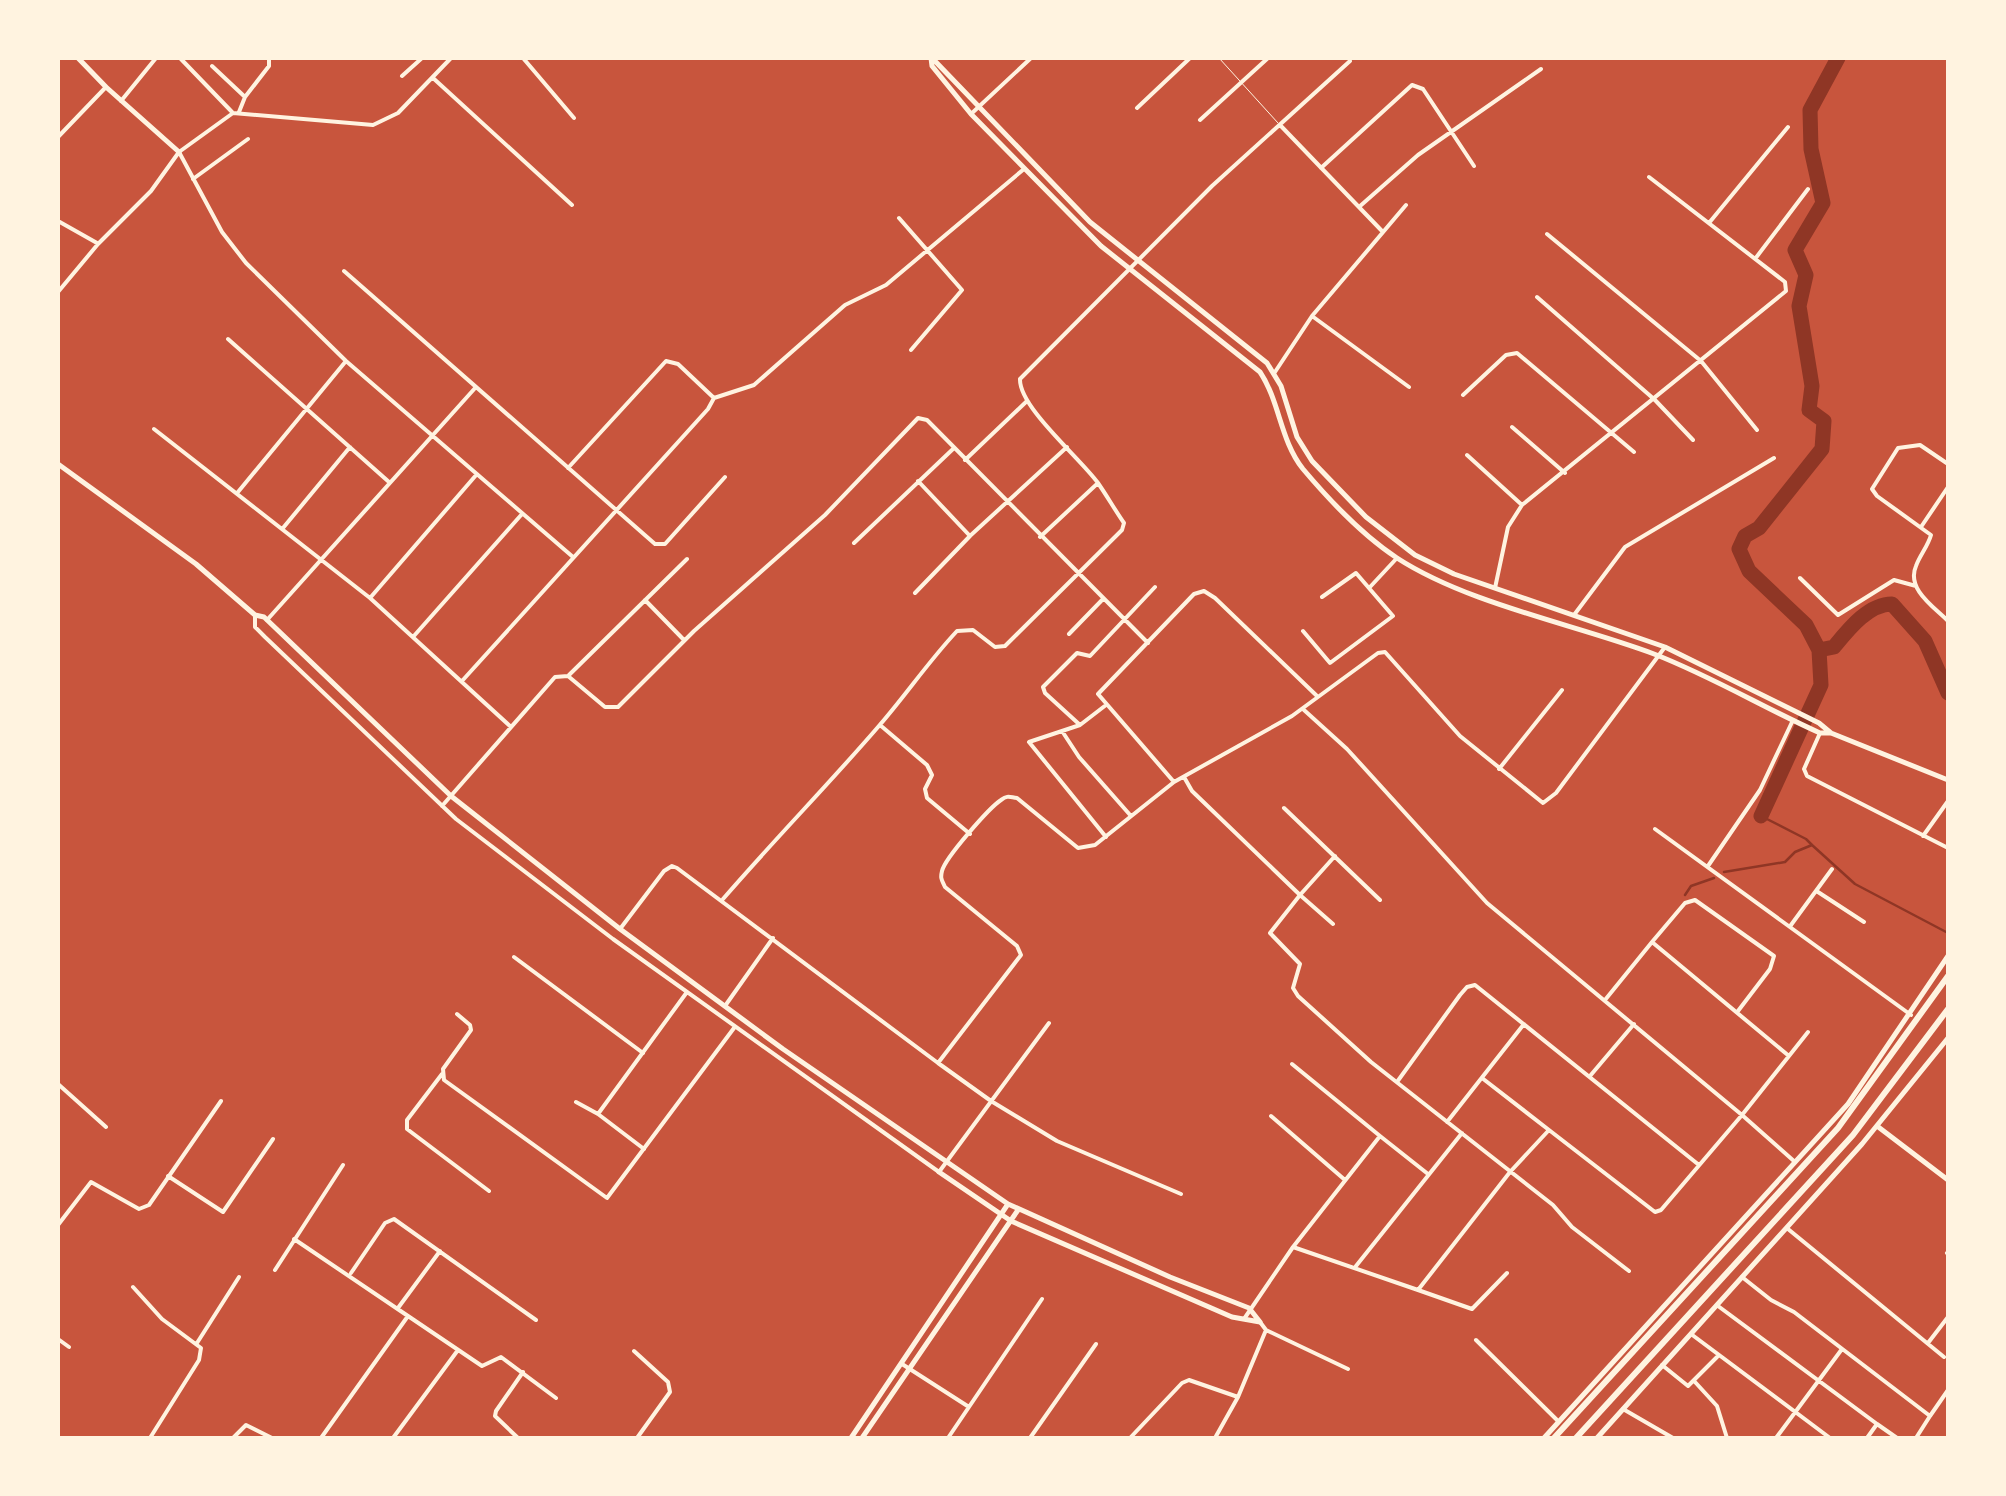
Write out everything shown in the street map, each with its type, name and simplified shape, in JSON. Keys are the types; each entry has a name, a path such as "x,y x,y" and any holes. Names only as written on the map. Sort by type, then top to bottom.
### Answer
{"main road":[{"path":"1554,1438 1838,1128 1948,976"},
{"path":"1576,1438 1854,1134 1948,1009"}],"street":[{"path":"78,58 179,152 232,247 346,361 573,557"},
{"path":"121,101 156,58"},
{"path":"180,58 236,112 373,125 398,113 450,58"},
{"path":"58,292 98,244 151,192 179,152 236,112 269,66 268,58"},
{"path":"402,76 422,58"},
{"path":"523,58 574,118"},
{"path":"1831,734 1819,723 1665,647 1495,588 1415,555 1387,536 1342,494 1302,448 1275,372 1256,352 1090,222 932,58 932,66 971,114 1101,246 1260,372 1273,394 1285,436 1302,467 1353,521 1398,558 1466,590 1658,656 1818,732 1948,780"},
{"path":"971,114 1031,58"},
{"path":"1137,108 1190,58"},
{"path":"1200,120 1268,58"},
{"path":"723,900 880,725 923,667 957,631 972,630 995,647 1005,646 1122,530 1124,523 1098,483 1027,401 1019,384 1022,374 1212,186 1350,61"},
{"path":"212,66 245,97"},
{"path":"1358,206 1418,155 1541,70"},
{"path":"433,78 572,205"},
{"path":"1321,168 1412,85 1423,89 1474,166"},
{"path":"58,138 106,87"},
{"path":"1280,126 1382,231"},
{"path":"1710,224 1788,127"},
{"path":"193,179 248,139"},
{"path":"462,681 714,398 754,385 845,305 877,292 1024,170"},
{"path":"1495,588 1508,527 1522,505 1615,433 1788,287 1649,176"},
{"path":"1755,259 1808,189"},
{"path":"1275,372 1312,316 1406,205"},
{"path":"899,218 962,290 911,350"},
{"path":"58,221 98,244"},
{"path":"1547,234 1701,361 1757,430"},
{"path":"344,272 655,544 662,546 725,477"},
{"path":"1538,297 1655,400 1693,440"},
{"path":"1312,316 1409,387"},
{"path":"228,339 390,483"},
{"path":"1463,395 1506,355 1517,353 1634,452"},
{"path":"237,493 346,361"},
{"path":"568,468 666,361 678,364 714,398"},
{"path":"266,620 476,387"},
{"path":"964,460 1027,401"},
{"path":"568,676 614,710 684,640 824,515 914,422 927,420 1148,643"},
{"path":"1512,427 1568,470"},
{"path":"154,429 370,598 511,727"},
{"path":"1916,586 1914,571 1931,535 1876,496 1873,485 1898,448 1920,445 1948,464"},
{"path":"282,528 350,447"},
{"path":"916,593 1005,501 1067,447"},
{"path":"854,543 953,449"},
{"path":"1467,456 1522,505"},
{"path":"1574,616 1604,579 1617,555 1640,536 1774,458"},
{"path":"58,464 266,620 451,796 620,929 945,1162 1018,1210 1249,1308 1266,1330 1348,1369"},
{"path":"370,598 477,474"},
{"path":"918,481 970,536"},
{"path":"1040,537 1098,483"},
{"path":"1921,527 1948,487"},
{"path":"413,637 522,514"},
{"path":"1369,588 1398,558"},
{"path":"442,806 556,677 568,676 687,559"},
{"path":"1304,631 1330,663 1393,616 1356,573 1322,597"},
{"path":"1800,578 1838,616 1894,580 1916,586 1948,621"},
{"path":"1080,724 1045,694 1043,687 1077,653 1090,656 1156,587"},
{"path":"1174,782 1098,694 1194,594 1204,591 1318,696"},
{"path":"1069,634 1103,599"},
{"path":"645,600 684,640"},
{"path":"255,615 255,627 442,806 612,939 939,1172 1010,1221 1232,1316 1260,1322"},
{"path":"938,1063 1021,955 1016,946 942,881 944,865 1001,800 1017,798 1078,848 1096,846 1174,782 1303,708 1378,652 1385,652 1460,736 1538,800 1548,801 1665,647"},
{"path":"1499,768 1562,690"},
{"path":"1106,705 1080,724 1032,740 1030,746 1106,837"},
{"path":"1303,708 1487,903 1795,1162"},
{"path":"1708,866 1760,790 1795,721"},
{"path":"880,725 928,765 932,775 925,789 926,798 970,834"},
{"path":"1062,731 1079,757 1132,817"},
{"path":"1818,732 1804,769 1807,776 1948,848"},
{"path":"1184,777 1192,791 1333,924"},
{"path":"1924,836 1948,801"},
{"path":"1284,808 1380,900"},
{"path":"1655,829 1911,1015"},
{"path":"1334,856 1270,933 1300,964 1294,988 1298,996 1628,1271"},
{"path":"620,929 672,866 991,1101 1057,1140 1181,1194"},
{"path":"1791,925 1832,869"},
{"path":"1816,891 1864,922"},
{"path":"1605,1000 1685,903 1695,900 1774,956 1770,969 1736,1012"},
{"path":"725,1006 773,938"},
{"path":"1652,942 1789,1056"},
{"path":"1544,1438 1848,1104 1948,956"},
{"path":"514,957 643,1053"},
{"path":"1398,1082 1467,987 1474,985 1700,1165"},
{"path":"598,1114 687,992"},
{"path":"457,1014 471,1030 406,1125 411,1134 489,1191"},
{"path":"939,1172 1049,1023"},
{"path":"1448,1122 1524,1024"},
{"path":"1590,1076 1634,1024"},
{"path":"442,1074 449,1085 607,1198 734,1027"},
{"path":"1482,1078 1655,1212 1700,1165 1808,1032"},
{"path":"1597,1438 1788,1229 1948,1038"},
{"path":"1292,1064 1428,1174"},
{"path":"58,1084 106,1127"},
{"path":"58,1225 91,1182 139,1210 148,1205 220,1101"},
{"path":"576,1102 644,1149"},
{"path":"1271,1116 1346,1180"},
{"path":"1877,1126 1948,1180"},
{"path":"1418,1290 1510,1172 1548,1130"},
{"path":"1354,1268 1462,1133"},
{"path":"1244,1319 1292,1247 1380,1136"},
{"path":"168,1176 223,1212 274,1139"},
{"path":"276,1270 343,1165"},
{"path":"852,1438 1008,1204"},
{"path":"862,1438 1018,1210"},
{"path":"350,1274 391,1219 536,1320"},
{"path":"1788,1229 1944,1357"},
{"path":"294,1239 485,1367 501,1356 556,1398"},
{"path":"1292,1247 1472,1309 1507,1273"},
{"path":"398,1308 440,1251"},
{"path":"197,1343 239,1277"},
{"path":"1742,1278 1930,1416"},
{"path":"133,1287 162,1319 201,1348 200,1360 152,1438"},
{"path":"948,1438 1042,1299"},
{"path":"1718,1306 1897,1438"},
{"path":"322,1438 408,1316"},
{"path":"1928,1344 1948,1317"},
{"path":"1215,1438 1238,1397 1266,1330"},
{"path":"1691,1334 1830,1438"},
{"path":"58,1339 69,1348"},
{"path":"1476,1340 1559,1422"},
{"path":"1030,1438 1096,1344"},
{"path":"1776,1438 1842,1349"},
{"path":"394,1438 458,1350"},
{"path":"634,1351 668,1382 670,1392 637,1438"},
{"path":"1662,1365 1685,1385 1695,1382 1718,1355"},
{"path":"902,1364 969,1407"},
{"path":"518,1438 495,1416 523,1372"},
{"path":"1130,1438 1189,1380 1238,1397"},
{"path":"1695,1382 1717,1406 1727,1438"},
{"path":"1916,1438 1948,1392"},
{"path":"1623,1409 1673,1438"},
{"path":"1867,1438 1877,1424"},
{"path":"233,1438 246,1425 272,1438"},
{"path":"1691,1438 1703,1438"}],"lane":[{"path":"1219,58 1280,126"}],"waterway":[{"path":"1761,816 1821,685 1819,650 1806,625 1749,571 1739,549 1745,536 1759,528 1822,449 1824,421 1809,410 1812,386 1799,306 1806,275 1795,250 1823,203 1811,149 1810,110 1838,58"},
{"path":"1819,650 1834,647 1867,613 1892,604 1925,641 1948,693"},
{"path":"1724,872 1785,862 1795,852 1812,845 1761,816"},
{"path":"1812,845 1855,884 1948,933"},
{"path":"1685,895 1691,886 1714,878"}]}
